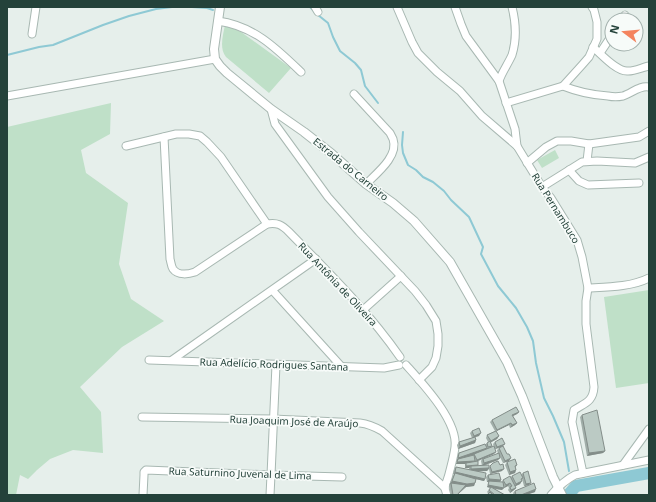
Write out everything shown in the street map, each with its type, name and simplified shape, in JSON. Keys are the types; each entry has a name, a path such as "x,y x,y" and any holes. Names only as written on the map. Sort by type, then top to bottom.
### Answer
{"street":[{"path":"32,34 36,7"},
{"path":"7,96 215,59 214,49 220,7"},
{"name":"Rua Pernambuco","path":"397,7 418,53 437,72 460,90 482,116 517,146 577,240 588,288 586,301 586,324 594,377 594,394 586,403 574,410 572,422 583,473"},
{"path":"455,7 466,36 499,81 516,129 517,146"},
{"path":"499,81 512,55 515,41 515,16 512,7"},
{"path":"506,103 563,86 582,65 589,57 596,39 597,22 592,7"},
{"path":"218,21 237,25 260,36 277,49 301,72"},
{"path":"593,47 613,65 627,72 649,66"},
{"path":"600,53 604,47"},
{"name":"Estrada do Carneiro","path":"215,59 227,73 271,109 304,132 366,184 414,221 450,262 510,369 553,477 562,495"},
{"path":"563,86 592,95 612,97 622,96 638,88 646,86 649,87"},
{"path":"354,94 390,133 393,139 394,147 388,161 366,184"},
{"path":"271,109 275,124 328,197 359,232 416,291 436,321 438,334 436,358 432,367 419,380"},
{"path":"527,163 546,147 557,141 572,141 589,144 639,137 649,131"},
{"path":"126,146 176,134 200,136 220,157 267,224 196,272 188,274 176,272 172,268 170,259 164,137"},
{"path":"586,161 589,144"},
{"path":"542,186 586,161 635,163 649,157"},
{"path":"569,170 579,181 588,184 639,183"},
{"name":"Rua Antônia de Oliveira","path":"267,224 274,223 283,226 316,259 385,336 400,357 397,361 403,365"},
{"path":"172,360 316,259"},
{"path":"363,310 401,276"},
{"path":"588,288 621,286 649,278"},
{"path":"272,290 341,366"},
{"name":"Rua Adelício Rodrigues Santana","path":"149,360 384,368 403,365"},
{"path":"270,495 276,365"},
{"path":"403,365 419,380 447,418 455,437 455,446 446,492"},
{"name":"Rua Joaquim José de Araújo","path":"142,417 273,419 360,423 373,426 382,431 446,492"},
{"path":"623,465 649,428"},
{"path":"551,495 558,487 575,475 649,460"},
{"name":"Rua Saturnino Juvenal de Lima","path":"143,495 145,470 342,477"}],"green space":[{"path":"225,25 241,32 291,68 269,93 226,57 222,46"},
{"path":"111,103 110,134 81,150 86,173 128,203 119,264 131,299 164,321 122,347 80,387 101,412 103,453 73,450 50,459 28,479 20,475 16,495 7,495 7,127"},
{"path":"555,150 559,158 542,168 537,160"},
{"path":"649,290 649,383 616,388 604,297"}],"building":[{"path":"516,407 519,412 512,415 517,423 512,425 511,423 497,430 492,420"},
{"path":"597,410 605,451 589,453 582,415"},
{"path":"479,428 481,433 474,436 472,431"},
{"path":"496,431 499,436 491,441 487,435"},
{"path":"475,437 476,440 460,446 459,442"},
{"path":"502,438 505,444 497,447 495,442"},
{"path":"490,441 492,446 488,447 487,443"},
{"path":"485,444 487,448 458,458 459,453"},
{"path":"494,446 496,452 477,460 474,454"},
{"path":"503,446 511,458 505,461 499,448"},
{"path":"499,453 500,458 484,463 483,459"},
{"path":"474,455 475,461 457,462 458,459"},
{"path":"515,459 517,465 515,466 516,470 510,472 507,462"},
{"path":"478,461 478,465 466,466 466,463"},
{"path":"498,461 500,465 503,464 504,469 492,472 490,466"},
{"path":"489,465 489,468 471,469 471,466"},
{"path":"456,467 486,473 485,479 455,472"},
{"path":"528,471 531,483 526,484 523,473"},
{"path":"520,472 523,478 521,479 522,481 516,484 512,476"},
{"path":"455,473 476,479 475,483 467,484 452,481"},
{"path":"499,473 501,480 489,479 488,475"},
{"path":"510,476 516,488 511,490 510,487 512,486 510,483 506,485 503,480"},
{"path":"489,481 503,482 504,488 488,485"},
{"path":"451,483 466,485 457,495 453,495"},
{"path":"534,483 536,489 521,495 516,495 515,491"},
{"path":"491,487 505,495 495,495 489,490"}],"waterway":[{"path":"7,55 53,45 129,16 156,9 172,7"},
{"path":"192,7 213,10"},
{"path":"310,7 315,12"},
{"path":"318,15 328,23 340,51 361,70 365,86 378,103"},
{"path":"403,132 403,153 408,165 444,191 469,217 483,247 481,254 498,286 516,308 527,327 533,341 536,363 544,398 564,442 569,471"},
{"path":"569,494 576,486 649,473"}]}
